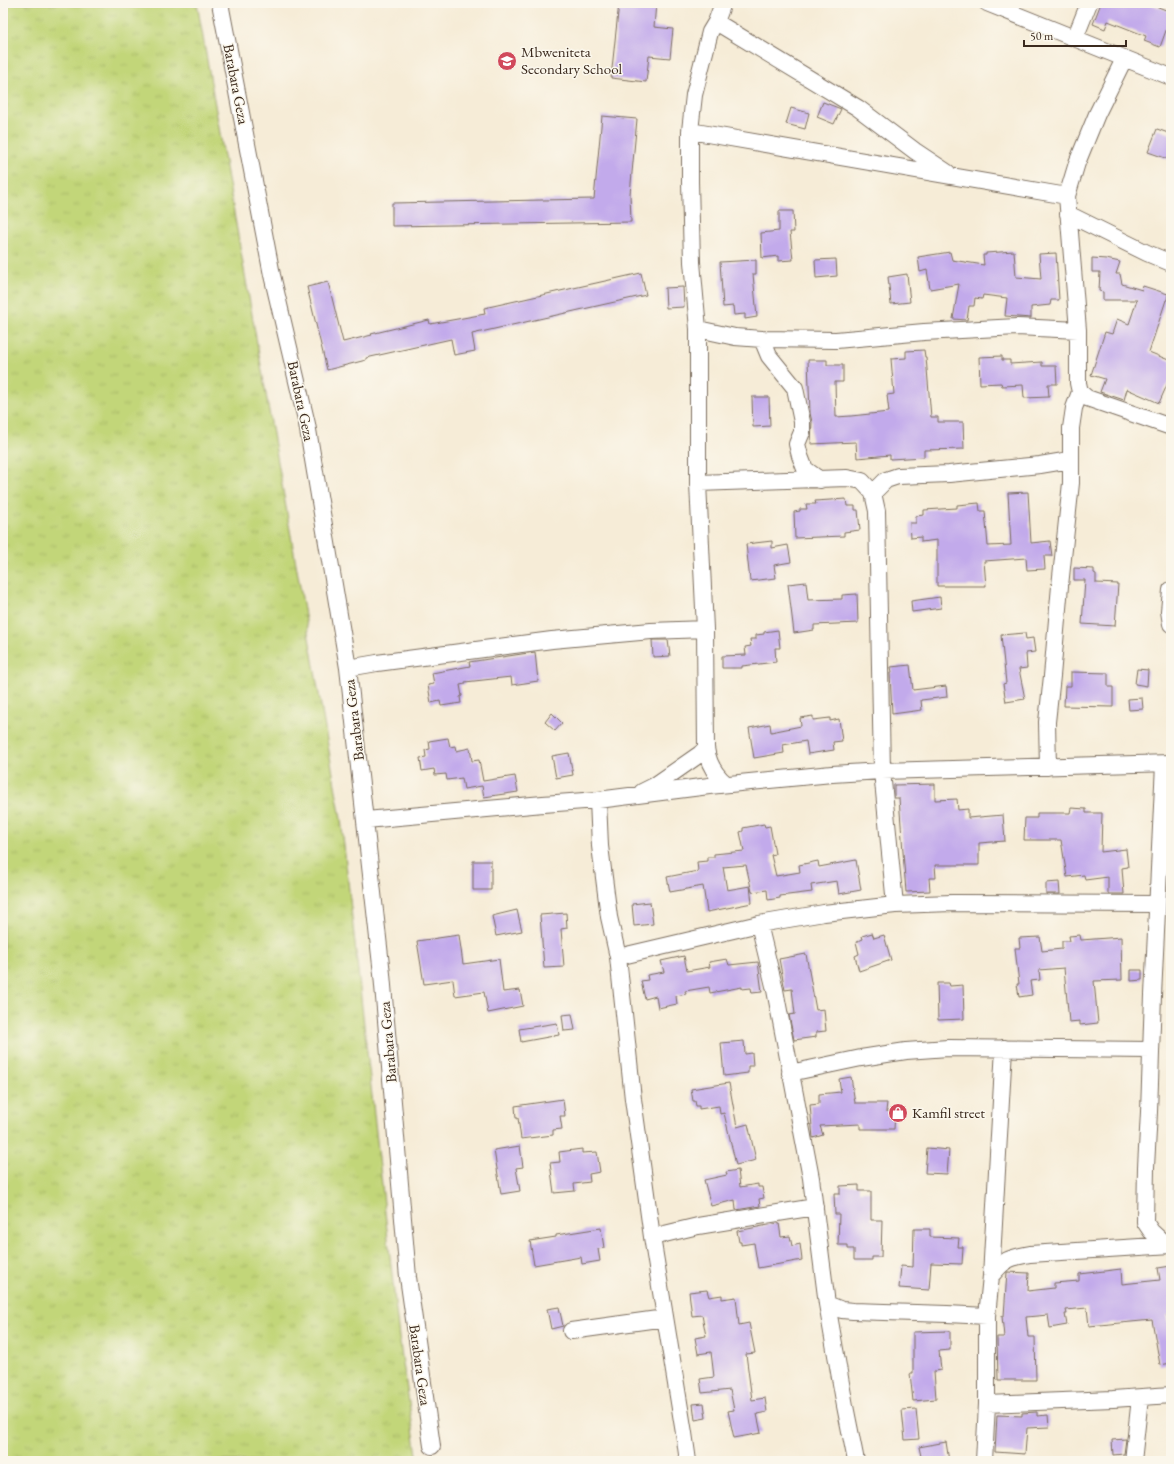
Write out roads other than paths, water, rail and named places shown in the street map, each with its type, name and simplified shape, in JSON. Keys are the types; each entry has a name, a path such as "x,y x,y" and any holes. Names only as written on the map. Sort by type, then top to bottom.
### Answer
{"street":[{"name":"Barabara Geza","path":"220,3 272,275 308,424 336,603 348,668 366,820 391,1063 408,1277 432,1446"},
{"path":"723,3 716,22 710,32 694,95 690,131 690,182 692,262 698,329 698,484 706,629 706,748 712,769 726,784"},
{"path":"987,3 1171,77"},
{"path":"1075,38 1089,3"},
{"path":"716,22 858,108 915,151 952,176"},
{"path":"1048,767 1047,722 1071,483 1071,428 1074,408 1080,392 1078,383 1078,330 1067,196 1070,182 1097,114 1124,59"},
{"path":"690,131 1067,196"},
{"path":"1068,214 1147,253 1171,263"},
{"path":"698,329 735,337 836,340 924,332 1017,327 1078,330"},
{"path":"762,339 769,356 795,388 802,422 802,432 797,444 800,456 805,469 820,480"},
{"path":"1080,392 1087,398 1171,427"},
{"path":"873,493 886,480 898,476 949,474 1040,466 1070,460"},
{"path":"698,484 847,478 862,481 873,493 877,511 882,771 895,905"},
{"path":"1171,590 1169,611 1171,624"},
{"path":"348,668 552,640 651,631 706,629"},
{"path":"636,795 654,786 700,754 706,748"},
{"path":"366,820 598,800 790,777 882,771 1168,763 1157,904 1146,1167 1146,1222 1139,1237 1132,1243 1123,1247"},
{"path":"598,800 601,854 610,917 618,957 633,1100 652,1237 688,1461"},
{"path":"618,957 759,924 824,913 895,905 952,903 1157,904"},
{"path":"759,924 775,990 811,1178 828,1304 856,1461"},
{"path":"790,1073 861,1058 906,1051 948,1048 1151,1050"},
{"path":"984,1461 987,1404 987,1316 991,1276 1004,1048"},
{"path":"652,1237 698,1226 815,1207"},
{"path":"1146,1222 1151,1231 1168,1245"},
{"path":"993,1242 1001,1254 1011,1258"},
{"path":"991,1276 1000,1266 1011,1258 1030,1254 1168,1245"},
{"path":"828,1304 842,1310 859,1312 987,1316"},
{"path":"571,1331 665,1318"},
{"path":"987,1404 1171,1396"},
{"path":"1133,1461 1140,1398"}],"place":[{"name":"Mbweniteta Secondary School","path":"507,61"},
{"name":"Kamfil street","path":"898,1113"}]}
